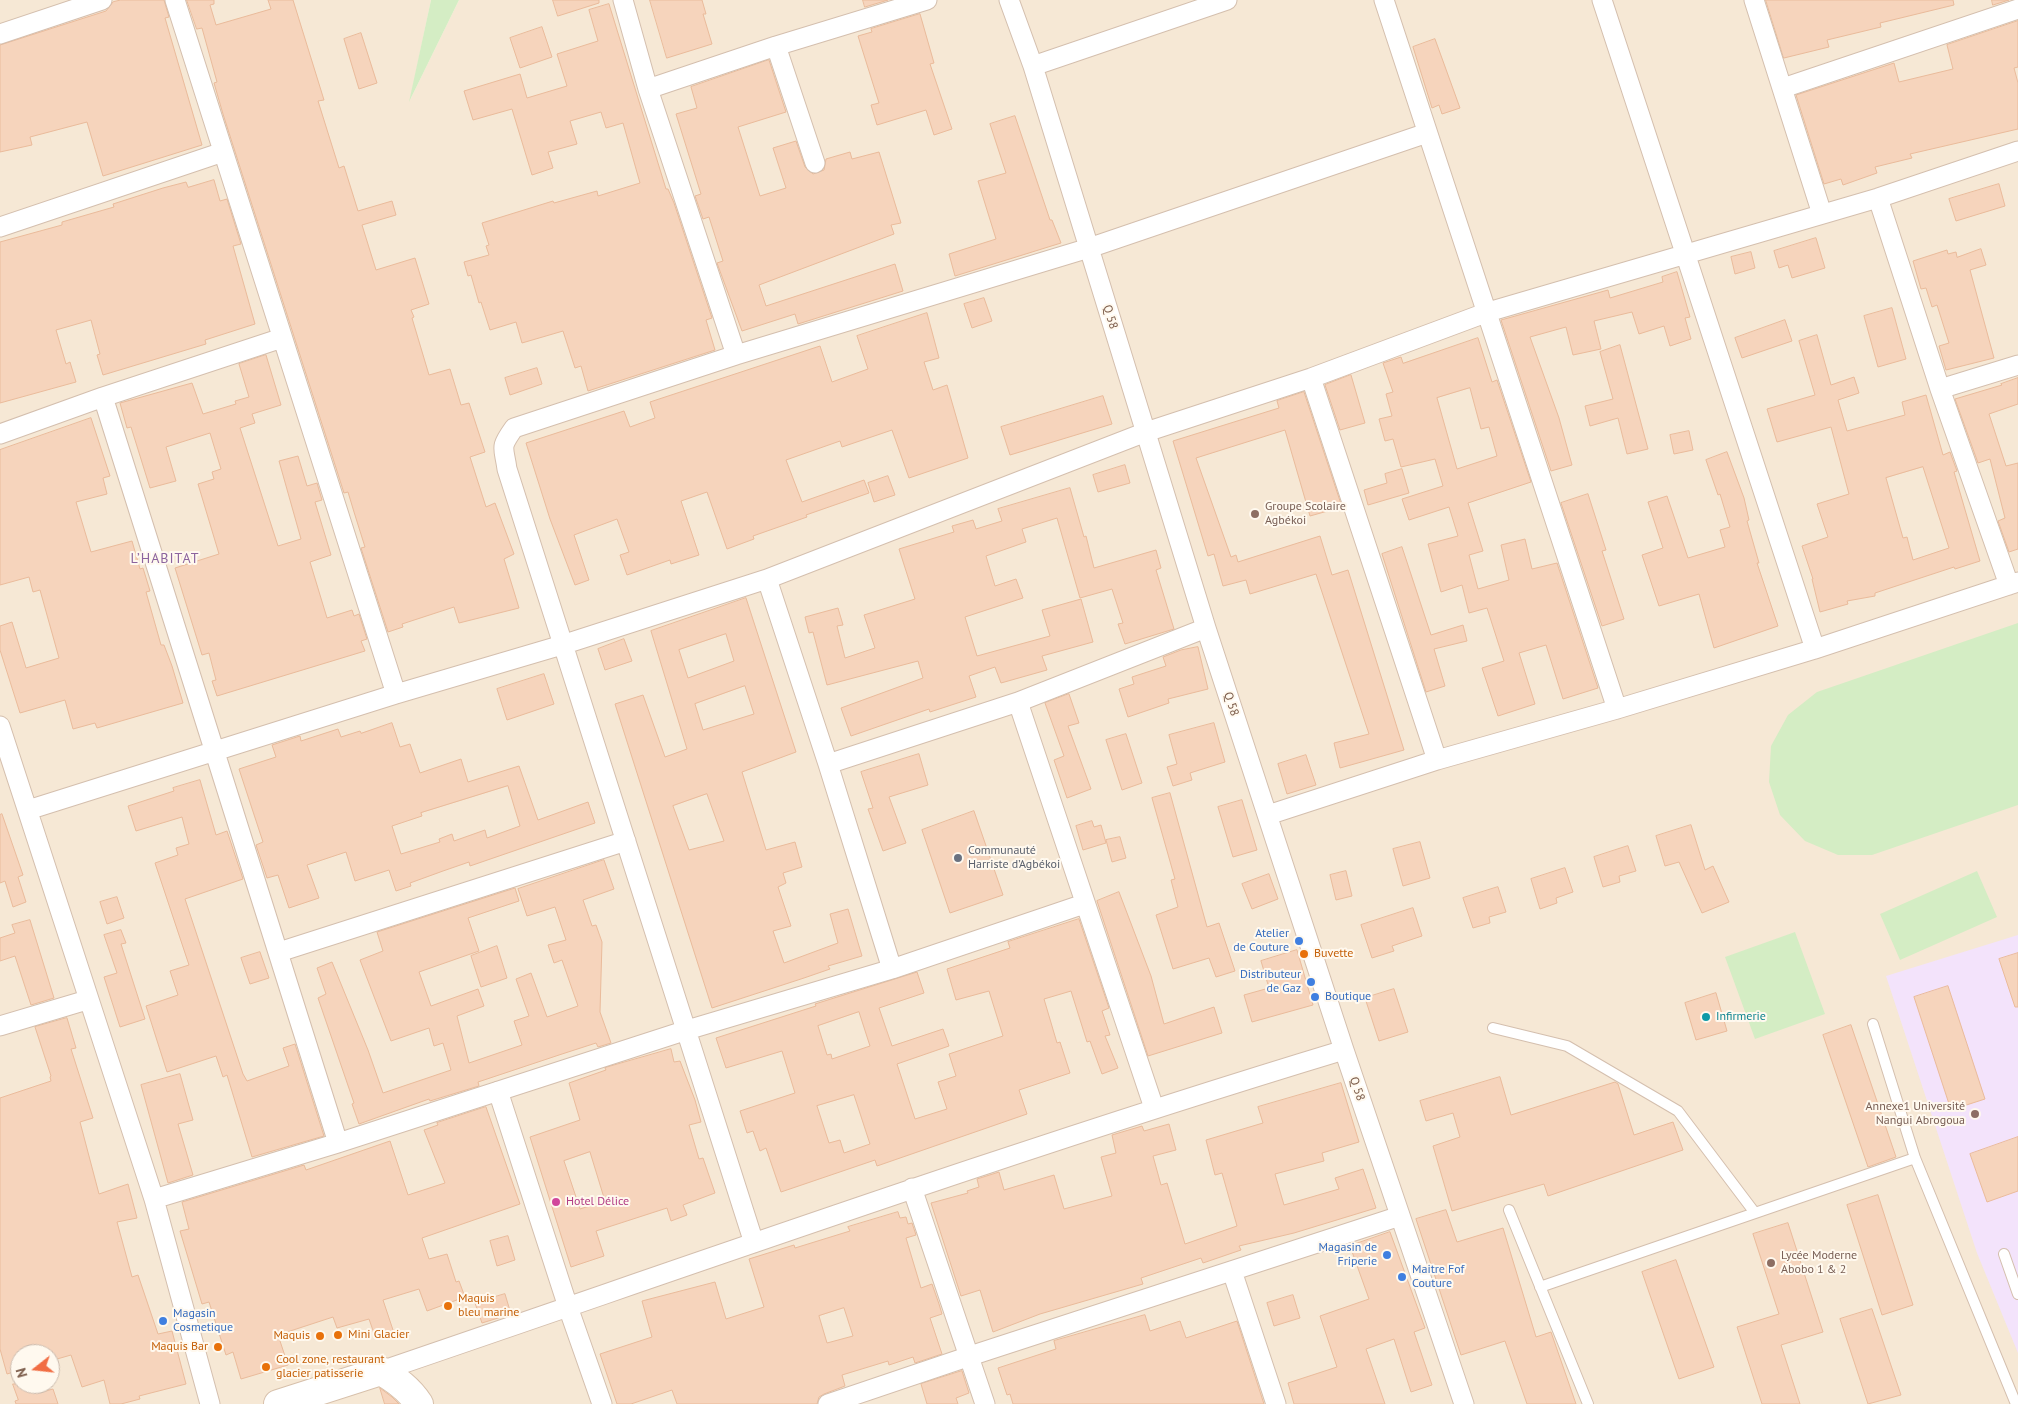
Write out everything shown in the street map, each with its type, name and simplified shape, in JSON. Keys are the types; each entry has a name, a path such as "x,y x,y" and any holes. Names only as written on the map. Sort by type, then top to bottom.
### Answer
{"street":[{"path":"0,34 102,0"},
{"path":"175,0 396,694"},
{"path":"623,0 648,89 736,354"},
{"path":"648,89 776,46 928,0"},
{"name":"Q 58","path":"1009,0 1033,66 1206,628 1344,1050 1464,1404"},
{"path":"1033,66 1227,0"},
{"path":"1384,0 1617,709"},
{"path":"1602,0 1815,649"},
{"path":"1754,0 1822,214"},
{"path":"1783,88 2018,9"},
{"path":"776,46 815,163"},
{"path":"754,1243 562,645 502,450 506,439 514,428 736,354 1089,248 1427,133"},
{"path":"28,810 396,694 562,645 767,579 1146,432 1310,378 1488,312 1878,198 2018,151"},
{"path":"0,227 223,152"},
{"path":"1268,815 1437,760 1617,709 1815,649 2014,584 1940,389 1878,198"},
{"path":"0,434 102,397 282,338"},
{"path":"1940,389 2018,365"},
{"path":"1310,378 1437,760"},
{"path":"102,397 216,751 338,1143"},
{"path":"767,579 828,764 892,969"},
{"path":"828,764 1018,702 1206,628"},
{"path":"1018,702 1084,904 1154,1108"},
{"path":"0,726 87,1000 154,1199 210,1404"},
{"path":"279,952 626,841"},
{"path":"154,1199 338,1143 687,1030 892,969 1084,904"},
{"path":"0,1026 87,1000"},
{"path":"278,1404 381,1371 912,1188 1154,1108 1344,1050"},
{"path":"498,1091 568,1307 602,1404"},
{"path":"912,1188 985,1404"},
{"path":"828,1404 1400,1216"},
{"path":"1232,1271 1276,1404"},
{"path":"381,1371 396,1379 412,1393 419,1404"}],"lane":[{"path":"1873,1024 1915,1158 2016,1404"},
{"path":"1493,1028 1567,1046 1678,1111 1755,1213"},
{"path":"1540,1287 1915,1158"},
{"path":"1509,1210 1588,1404"},
{"path":"2004,1254 2018,1294"}],"shaded area":[{"path":"0,0 431,0 410,100 459,0 2018,0 2018,1404 0,1404"},
{"name":"Annexe1 Université Nangui Abrogoua","path":"2018,935 2018,1353 1977,1253 1886,976"}],"green space":[{"path":"431,0 459,0 409,102"},
{"path":"2018,623 2018,805 1872,855 1838,855 1805,841 1780,815 1769,782 1771,746 1788,715 1817,692"},
{"path":"1977,871 1997,917 1900,960 1880,914"},
{"path":"1795,932 1825,1014 1755,1039 1725,957"}],"building":[{"path":"121,0 164,0 169,17 165,18 202,145 103,176 87,122 30,137 32,145 0,152 0,45 106,11 113,2"},
{"path":"187,0 214,0 214,4 210,5 216,25 271,9 268,0 293,0 324,100 318,101 339,168 344,166 358,211 392,201 396,215 362,225 376,270 415,258 429,304 411,310 429,375 450,369 461,405 469,403 485,452 470,457 486,507 495,503 514,554 504,559 519,608 459,623 454,607 402,624 403,627 388,632 361,548 365,547 348,492 344,493 223,114 214,83 217,82 202,28 197,29"},
{"path":"553,0 599,0 599,3 558,16"},
{"path":"650,0 702,0 706,14 703,14 712,44 667,58"},
{"path":"863,0 888,0 865,7"},
{"path":"1766,0 1953,0 1954,5 1880,23 1881,27 1827,40 1829,47 1784,58"},
{"path":"1992,0 2009,0 1993,5"},
{"path":"609,4 666,189 668,189 674,203 712,318 706,320 715,350 588,391 581,366 575,368 563,331 522,343 516,322 490,330 481,302 479,303 471,275 468,276 464,262 489,255 486,246 489,245 482,223 553,201 554,203 597,191 598,196 640,183 623,123 606,128 601,112 570,121 577,144 548,152 553,168 532,175 512,109 473,120 464,91 520,74 527,98 567,86 557,54 598,41 589,10"},
{"path":"920,14 934,63 930,64 952,129 934,135 926,110 877,125 871,105 879,103 858,36 872,32 871,29"},
{"path":"2018,21 2018,67 2014,68 2018,83 2018,129 1910,154 1912,158 1875,167 1877,173 1843,185 1841,179 1824,184 1796,95 1894,63 1899,82 1953,69 1947,45"},
{"path":"542,27 552,57 520,68 510,38"},
{"path":"361,33 377,83 359,89 344,39"},
{"path":"1435,39 1460,108 1442,114 1439,105 1432,108 1413,47"},
{"path":"769,60 786,112 738,127 760,196 786,188 773,148 796,141 805,167 813,174 824,170 826,159 850,152 852,159 879,152 901,223 891,225 894,234 759,285 766,306 895,264 903,291 798,324 795,314 742,331 717,263 723,261 709,217 703,219 695,196 701,194 676,114 697,108 691,87"},
{"path":"1015,116 1050,220 1052,220 1061,243 955,276 949,254 996,239 978,181 1006,173 990,124"},
{"path":"214,180 220,201 227,199 241,244 233,246 255,324 205,340 206,344 103,375 97,355 100,354 91,320 56,330 66,364 70,362 76,382 0,403 0,242 62,225 62,222 114,207 113,204 163,188 186,182 188,187"},
{"path":"1999,184 2005,206 1956,221 1949,199"},
{"path":"1816,238 1825,268 1792,278 1788,265 1779,268 1774,251"},
{"path":"1981,249 1986,265 1970,270 1994,358 1946,370 1939,346 1949,343 1937,305 1932,307 1926,288 1921,289 1913,261 1947,250 1948,254 1956,252 1957,257"},
{"path":"1751,252 1755,268 1735,274 1731,257"},
{"path":"1677,272 1690,317 1685,318 1691,339 1670,346 1664,326 1639,334 1632,312 1594,321 1601,349 1573,355 1566,327 1530,337 1559,418 1572,465 1551,471 1501,320 1608,290 1610,298 1663,282 1662,277"},
{"path":"984,298 992,321 972,328 964,304"},
{"path":"1892,308 1906,359 1878,367 1864,316"},
{"path":"927,313 939,358 924,362 933,390 947,385 968,458 909,478 892,430 842,447 840,441 786,460 802,502 864,480 869,493 806,515 807,517 753,536 754,539 727,549 707,492 681,501 699,555 671,564 670,560 627,575 620,555 629,552 617,519 574,535 589,580 575,585 550,519 526,443 624,411 630,427 655,418 650,402 820,346 832,382 868,369 857,336"},
{"path":"1785,320 1792,341 1742,358 1735,338"},
{"path":"1817,335 1831,385 1854,377 1859,393 1838,400 1847,431 1905,415 1902,402 1926,395 1943,455 1950,452 1957,471 1954,472 1980,561 1955,569 1954,567 1875,593 1875,596 1847,601 1848,604 1820,612 1813,579 1802,546 1828,537 1817,504 1849,494 1831,427 1777,442 1767,409 1815,395 1799,341","holes":["1923,467 1949,548 1913,560 1907,537 1903,538 1886,478"]},
{"path":"1478,338 1492,382 1497,380 1531,482 1468,503 1483,551 1469,555 1478,589 1509,580 1501,545 1525,539 1532,569 1557,563 1598,688 1563,699 1546,645 1519,653 1535,704 1498,716 1482,668 1504,661 1487,608 1469,613 1462,585 1441,592 1428,544 1458,536 1449,507 1409,520 1402,499 1443,486 1435,459 1401,467 1393,439 1385,441 1379,419 1392,416 1386,394 1393,392 1383,363 1401,357 1403,363","holes":["1470,388 1481,429 1489,427 1497,456 1457,469 1437,398"]},
{"path":"1620,345 1648,449 1627,454 1618,418 1590,426 1585,406 1613,399 1600,352"},
{"path":"266,355 281,405 252,414 255,423 240,428 278,546 301,539 279,461 298,456 307,486 317,483 322,500 315,502 331,555 310,562 327,618 352,610 354,616 359,614 367,639 361,641 365,651 217,696 212,681 216,680 209,653 202,655 175,568 219,554 198,484 214,479 212,472 221,469 210,433 166,447 176,481 150,488 131,427 127,428 120,403 192,383 203,414 236,404 235,401 249,397 239,364"},
{"path":"537,368 542,384 510,395 505,378"},
{"path":"1351,375 1365,423 1340,430 1325,385"},
{"path":"2018,378 2018,404 1989,414 2006,466 2018,463 2018,549 2009,552 1998,521 2005,518 1990,459 1978,463 1955,399 2002,385"},
{"path":"1304,392 1342,507 1310,516 1285,430 1196,458 1231,557 1236,555 1238,562 1320,536 1332,575 1348,570 1404,750 1340,768 1334,743 1369,734 1316,574 1250,594 1246,580 1223,586 1214,554 1208,556 1173,441 1279,408 1277,401"},
{"path":"1103,396 1112,424 1010,455 1001,427"},
{"path":"91,418 110,476 103,478 107,494 76,502 91,552 132,541 140,569 143,568 150,591 146,592 161,645 164,645 172,666 183,703 97,728 95,723 73,729 65,700 20,713 0,650 0,626 12,622 26,668 59,658 40,590 33,592 29,577 0,585 0,450"},
{"path":"1689,431 1693,450 1674,454 1670,435"},
{"path":"1727,452 1744,498 1749,520 1747,521 1759,563 1757,563 1778,626 1714,648 1699,594 1659,606 1642,555 1663,548 1648,502 1667,496 1688,558 1725,547 1720,530 1730,527 1720,494 1718,495 1706,460"},
{"path":"1125,465 1130,483 1098,492 1093,475"},
{"path":"1402,469 1409,493 1368,505 1364,490 1387,483 1385,474"},
{"path":"888,476 895,495 874,502 868,483"},
{"path":"1070,488 1084,537 1086,536 1094,568 1156,550 1161,568 1156,570 1174,629 1125,644 1118,624 1123,623 1112,589 1080,598 1057,518 1022,529 1026,542 986,556 995,586 1016,579 1023,598 965,617 977,656 1050,636 1042,610 1081,599 1093,642 1042,656 1047,670 1001,683 995,667 969,676 976,697 930,712 929,709 851,736 841,708 923,678 918,661 827,685 813,632 809,633 805,617 838,608 843,625 837,626 845,658 875,648 864,615 915,599 899,549 954,532 952,526 973,520 976,529 1002,521 998,509"},
{"path":"1588,494 1606,550 1602,551 1624,619 1602,626 1561,503"},
{"path":"1402,547 1431,635 1463,625 1467,641 1434,649 1445,686 1426,692 1382,554"},
{"path":"746,598 796,752 742,772 766,850 795,842 802,867 783,873 786,883 778,887 791,926 773,931 784,963 838,943 830,914 848,909 862,956 828,966 830,969 712,1008 615,704 643,695 665,757 687,749 651,631","holes":["726,634 734,661 688,678 679,650","745,686 754,714 703,730 695,704","707,794 724,841 689,850 673,806"]},
{"path":"624,639 632,661 605,670 598,649"},
{"path":"1198,647 1208,689 1168,699 1169,703 1128,717 1119,689 1134,684 1132,677 1166,666 1163,657 1181,650"},
{"path":"544,674 554,704 507,720 497,689"},
{"path":"1069,694 1079,723 1068,726 1091,789 1067,798 1054,760 1064,756 1045,703"},
{"path":"392,723 400,747 410,744 420,773 461,759 468,782 519,766 538,820 588,802 595,823 470,866 469,862 410,883 411,886 396,891 389,870 355,881 346,852 307,865 319,898 289,908 278,875 267,878 256,845 263,842 239,769 276,757 272,745 300,736 301,741 338,729 341,737 360,731 361,733","holes":["508,786 520,826 487,838 485,830 454,841 452,834 439,839 440,842 401,854 392,826 422,816 421,813"]},
{"path":"1214,723 1225,762 1190,773 1192,780 1173,786 1167,767 1177,764 1169,735"},
{"path":"1126,734 1142,783 1122,790 1106,740"},
{"path":"919,754 928,785 889,797 906,843 883,851 868,809 873,808 861,772"},
{"path":"1306,755 1316,785 1287,794 1278,764"},
{"path":"200,780 216,835 227,831 243,879 185,899 243,1074 247,1081 289,1066 283,1048 295,1044 324,1136 252,1157 227,1075 223,1077 216,1056 167,1072 146,1006 178,995 170,971 189,965 155,863 178,855 176,848 189,844 182,817 136,831 128,806 174,791 173,788"},
{"path":"1170,793 1207,927 1219,923 1235,971 1216,977 1209,958 1173,969 1156,915 1178,907 1171,880 1175,879 1152,798"},
{"path":"1242,800 1257,850 1233,857 1218,807"},
{"path":"974,811 1003,895 950,913 922,830"},
{"path":"2,814 23,875 18,877 26,902 13,907 5,881 0,883 0,815"},
{"path":"1092,821 1094,827 1101,825 1106,843 1083,850 1076,826"},
{"path":"1691,825 1705,870 1713,866 1729,902 1702,913 1679,862 1665,866 1656,836"},
{"path":"1120,837 1126,858 1112,862 1106,840"},
{"path":"1420,842 1430,878 1403,886 1393,849"},
{"path":"1628,846 1636,871 1619,876 1620,882 1603,887 1594,857"},
{"path":"604,860 614,889 583,900 592,926 596,925 602,942 600,1012 611,1043 598,1047 596,1043 478,1082 479,1086 430,1101 429,1099 359,1124 352,1104 354,1103 318,998 326,994 317,968 332,962 368,1050 383,1093 451,1070 443,1043 434,1046 429,1028 391,1041 360,960 383,951 377,932 515,888 519,901 468,918 479,951 419,972 431,1006 478,989 484,1006 457,1016 469,1063 522,1045 514,1021 529,1016 516,979 531,973 547,1017 578,1006 562,960 554,963 548,945 566,940 555,907 527,916 518,889"},
{"path":"1565,868 1573,892 1556,898 1557,903 1540,909 1531,879"},
{"path":"1346,871 1352,896 1336,900 1330,875"},
{"path":"1269,874 1278,899 1252,909 1242,884"},
{"path":"1498,887 1506,912 1489,917 1490,923 1473,928 1463,898"},
{"path":"1119,892 1151,976 1164,1024 1214,1007 1222,1033 1148,1056 1097,901"},
{"path":"117,897 124,918 107,924 100,902"},
{"path":"1413,908 1422,936 1392,946 1394,951 1372,958 1361,925"},
{"path":"1079,919 1109,1008 1102,1011 1110,1035 1105,1036 1118,1068 1102,1074 1090,1041 1087,1042 1071,991 1044,999 1057,1043 1060,1042 1070,1073 1019,1090 1027,1114 877,1166 875,1160 781,1192 766,1148 760,1151 753,1131 747,1133 740,1111 795,1093 782,1051 726,1068 716,1038 917,972 924,993 879,1008 892,1046 943,1029 949,1046 897,1064 915,1119 947,1109 938,1082 956,1076 949,1054 1003,1036 989,991 956,1000 947,969 1010,948 1008,942","holes":["859,1012 870,1046 832,1059 831,1054 827,1055 818,1026","854,1095 870,1144 844,1153 840,1140 829,1143 817,1106"]},
{"path":"30,920 54,998 31,1005 15,956 0,961 0,938 15,933 12,925"},
{"path":"121,930 126,943 121,944 145,1019 120,1027 104,977 117,973 104,935"},
{"path":"497,946 507,978 481,987 471,956"},
{"path":"1297,950 1313,1005 1252,1022 1244,995 1269,988 1261,961"},
{"path":"260,952 269,978 250,984 241,958"},
{"path":"2018,953 2018,1007 2015,1007 1999,959"},
{"path":"1948,986 1985,1099 1951,1110 1914,997"},
{"path":"1394,989 1408,1032 1379,1041 1365,998"},
{"name":"Infirmerie","path":"1716,993 1727,1031 1696,1040 1685,1003"},
{"path":"67,1018 76,1048 71,1049 93,1118 80,1122 99,1194 128,1184 137,1218 117,1222 132,1277 138,1275 158,1334 172,1331 186,1384 139,1396 140,1399 121,1404 110,1404 104,1380 82,1387 71,1355 60,1358 60,1344 10,1344 10,1373 7,1374 0,1349 0,1098 51,1081 35,1027"},
{"path":"1851,1025 1896,1157 1868,1167 1823,1035"},
{"path":"671,1049 674,1062 680,1061 695,1100 701,1122 689,1125 699,1159 703,1158 715,1193 683,1205 687,1215 671,1221 667,1208 596,1231 604,1256 571,1267 530,1137 580,1120 569,1083 606,1070 605,1068","holes":["590,1152 605,1201 580,1209 564,1161"]},
{"path":"180,1074 193,1120 178,1124 193,1175 168,1183 141,1085"},
{"path":"1500,1077 1511,1115 1615,1082 1618,1084 1634,1135 1673,1122 1683,1150 1548,1196 1544,1184 1452,1211 1433,1146 1460,1137 1453,1113 1426,1121 1420,1101"},
{"path":"1341,1083 1359,1142 1322,1153 1324,1161 1275,1174 1284,1205 1339,1189 1335,1178 1363,1169 1376,1208 1294,1233 1239,1246 1241,1250 1203,1263 1201,1258 1141,1278 1143,1284 1040,1314 993,1332 980,1290 961,1296 931,1203 968,1193 967,1191 979,1187 977,1179 999,1172 1004,1190 1054,1175 1064,1209 1112,1196 1101,1157 1116,1153 1112,1135 1142,1126 1144,1131 1169,1124 1176,1150 1153,1156 1161,1185 1167,1183 1185,1244 1237,1226 1222,1173 1215,1175 1206,1140 1263,1123 1258,1107"},
{"path":"486,1107 520,1204 422,1238 429,1259 447,1254 456,1282 459,1281 465,1297 427,1311 419,1289 383,1300 394,1333 376,1339 369,1319 337,1328 333,1317 278,1335 288,1365 241,1379 233,1352 226,1355 209,1302 202,1304 180,1231 189,1229 182,1202 304,1165 306,1170 390,1141 408,1195 445,1183 424,1130 438,1125 437,1123"},
{"path":"2018,1137 2018,1191 1987,1202 1970,1154"},
{"path":"1878,1195 1913,1305 1882,1315 1847,1205"},
{"path":"1446,1210 1457,1242 1503,1228 1536,1337 1551,1332 1576,1404 1527,1404 1505,1341 1461,1355 1416,1219"},
{"path":"898,1212 900,1218 906,1217 908,1224 912,1223 916,1235 906,1238 921,1288 932,1284 939,1304 942,1314 930,1318 942,1354 915,1363 913,1357 889,1365 888,1361 842,1375 845,1386 819,1397 817,1404 677,1404 672,1390 631,1404 617,1404 600,1354 652,1337 642,1301 715,1282 726,1319 764,1307 749,1259 794,1245 795,1248 850,1231 848,1227","holes":["844,1308 853,1336 827,1343 819,1316"]},
{"path":"1788,1223 1823,1332 1781,1345 1800,1404 1762,1404 1737,1327 1779,1314 1753,1234"},
{"path":"1390,1232 1425,1328 1414,1332 1432,1385 1411,1392 1394,1339 1366,1349 1385,1404 1294,1404 1288,1383 1337,1367 1320,1316 1369,1299 1350,1246"},
{"path":"508,1236 515,1260 497,1266 490,1241"},
{"path":"1676,1260 1714,1367 1679,1379 1642,1272"},
{"path":"505,1294 511,1314 482,1323 475,1303"},
{"path":"1293,1295 1300,1318 1274,1326 1267,1303"},
{"path":"1872,1309 1901,1395 1868,1404 1840,1319"},
{"path":"1145,1315 1150,1331 1180,1321 1186,1338 1237,1321 1264,1404 1013,1404 1010,1394 1007,1395 998,1368 1056,1349 1054,1341"},
{"path":"962,1371 969,1393 956,1398 958,1404 927,1404 921,1384"},
{"path":"380,1388 392,1397 399,1404 385,1404"},
{"path":"16,1394 55,1394 58,1404 16,1404 15,1401 18,1400"}],"place":[{"name":"Groupe Scolaire Agbékoi","path":"1255,514"},
{"name":"Communauté Harriste d’Agbékoi","path":"958,858"},
{"name":"Atelier de Couture","path":"1299,941"},
{"name":"Buvette","path":"1304,954"},
{"name":"Distributeur de Gaz","path":"1311,982"},
{"name":"Boutique","path":"1315,997"},
{"name":"Infirmerie","path":"1706,1017"},
{"name":"Annexe1 Université Nangui Abrogoua","path":"1975,1114"},
{"name":"Hotel Délice","path":"556,1202"},
{"name":"Magasin de Friperie","path":"1387,1255"},
{"name":"Lycée Moderne Abobo 1 & 2","path":"1771,1263"},
{"name":"Maitre Fof Couture","path":"1402,1277"},
{"name":"Maquis bleu marine","path":"448,1306"},
{"name":"Magasin Cosmetique","path":"163,1321"},
{"name":"Mini Glacier","path":"338,1335"},
{"name":"Maquis","path":"320,1336"},
{"name":"Maquis Bar","path":"218,1347"},
{"name":"Cool zone, restaurant glacier patisserie","path":"266,1367"}],"district":[{"name":"L’HABITAT","path":"165,559"}]}
